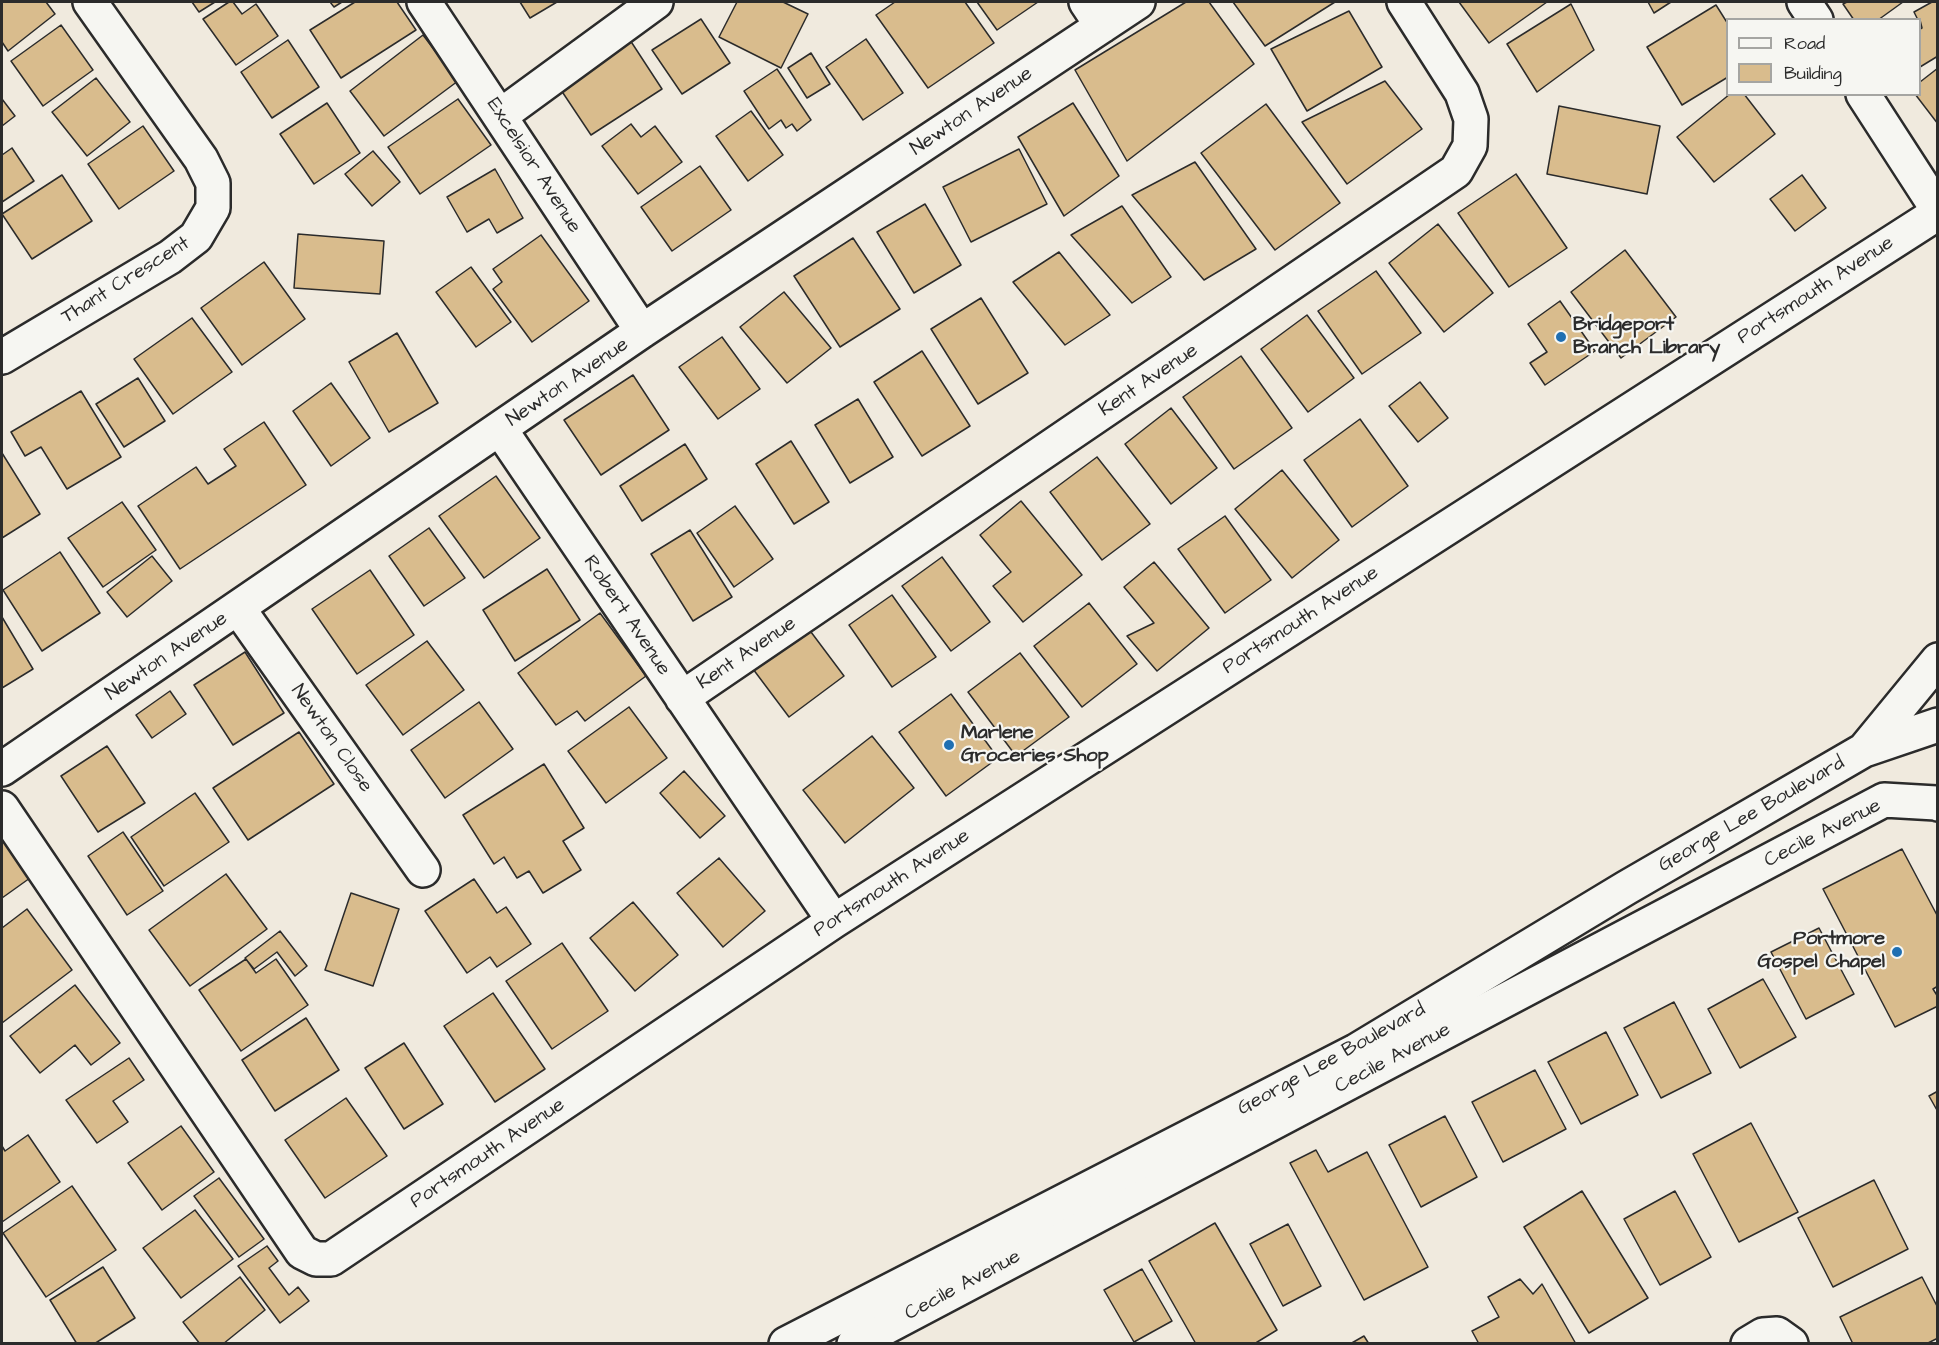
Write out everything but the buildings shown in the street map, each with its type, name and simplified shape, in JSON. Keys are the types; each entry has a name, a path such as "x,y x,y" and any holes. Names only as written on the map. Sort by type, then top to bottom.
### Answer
{"street":[{"name":"Thant Crescent","path":"2,356 170,257 196,237 213,208 213,183 201,159 90,2"},
{"name":"Excelsior Avenue","path":"424,2 642,332"},
{"path":"500,117 656,2"},
{"name":"Newton Avenue","path":"2,769 642,332 1094,14 1138,2"},
{"name":"Kent Avenue","path":"682,698 1456,171 1470,146 1471,119 1462,93 1404,2"},
{"path":"1804,2 1815,18"},
{"path":"1864,96 1938,212"},
{"name":"Portsmouth Avenue","path":"2,808 302,1252 316,1259 331,1259 834,921 1938,212"},
{"name":"Robert Avenue","path":"500,429 834,921"},
{"name":"Newton Close","path":"238,608 423,870"},
{"name":"George Lee Boulevard","path":"1864,750 1938,660"},
{"name":"George Lee Boulevard","path":"786,1344 1356,1051 1626,888 1864,750 1938,725"},
{"name":"Cecile Avenue","path":"854,1344 1884,800 1938,804"},
{"path":"1748,1344 1764,1335 1777,1334 1791,1344"}],"place":[{"name":"Bridgeport Branch Library","path":"1561,337"},
{"name":"Marlene Groceries Shop","path":"949,745"},
{"name":"Portmore Gospel Chapel","path":"1897,952"}]}
